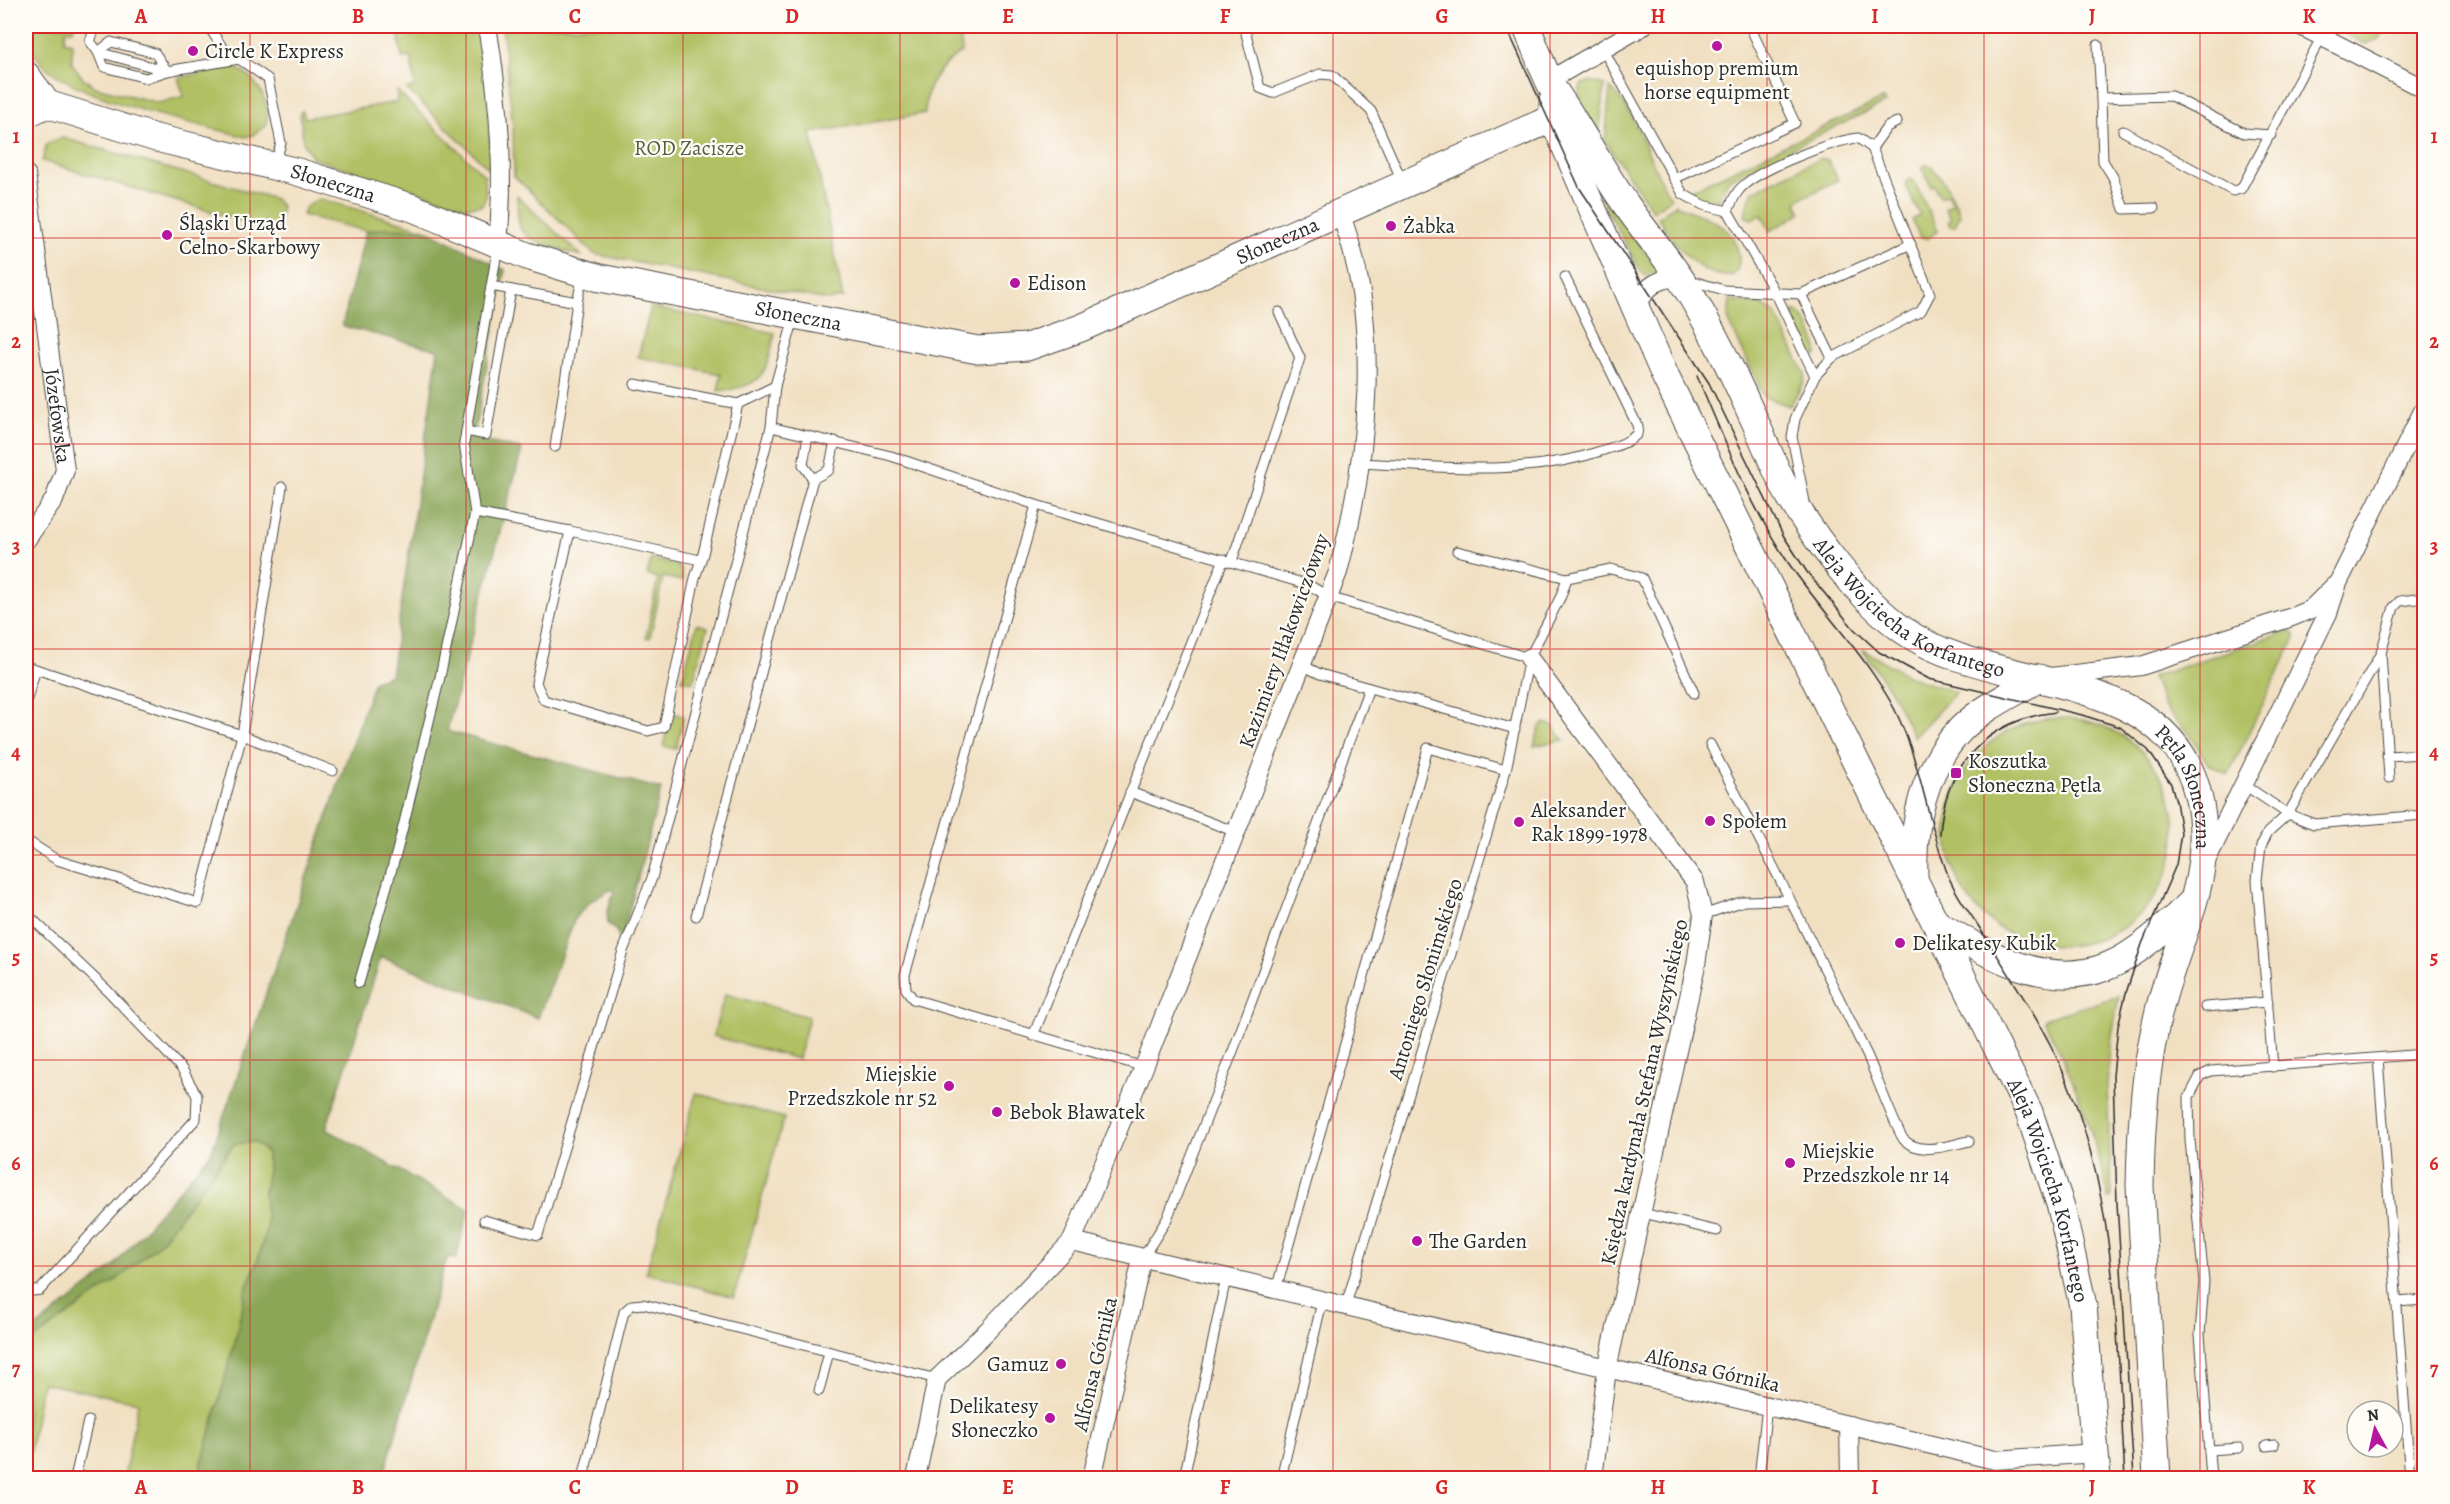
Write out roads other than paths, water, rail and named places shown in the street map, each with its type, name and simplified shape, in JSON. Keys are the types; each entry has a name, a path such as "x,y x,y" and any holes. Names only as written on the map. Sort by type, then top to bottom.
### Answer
{"main road":[{"name":"Aleja Wojciecha Korfantego","path":"1526,26 1551,84 1605,173 1678,276 1722,351 1788,494 1861,591 1903,630 1938,650 1972,662 2039,678"},
{"path":"26,75 36,109"},
{"name":"Aleja Wojciecha Korfantego","path":"1551,84 1553,118 1635,309 1915,882"},
{"name":"Słoneczna","path":"36,109 298,172 413,208 527,256 584,273 978,350 1027,347 1155,297 1553,118"},
{"path":"1553,118 1605,173"},
{"path":"1935,922 1915,882 1913,844 1917,819 1937,761 1961,730 1974,718 2039,678"},
{"name":"Pętla Słoneczna","path":"1935,922 1976,948 2020,968 2063,973 2086,972 2109,966 2170,923 2193,901 2203,868 2204,830 2198,794 2190,771 2178,749 2150,721 2117,700 2039,678"},
{"path":"2157,1479 2140,1186 2141,1141 2151,1043 2161,1002 2193,901"},
{"name":"Aleja Wojciecha Korfantego","path":"1935,922 2029,1112 2061,1206 2083,1306 2097,1466"}],"street":[{"path":"487,26 499,128 501,209 498,244"},
{"path":"1551,84 1643,26"},
{"path":"2301,26 2424,89"},
{"name":"Józefowska","path":"26,174 65,470 54,500 26,540"},
{"name":"Kazimiery Iłłakowiczówny","path":"937,1379 988,1330 1072,1241 1144,1066 1329,597 1348,533 1360,463 1367,328 1350,239 1340,213"},
{"path":"1635,309 1646,289 1662,279 1678,276"},
{"name":"Aleja Wojciecha Korfantego","path":"2203,868 2328,613 2338,583 2423,415"},
{"name":"Aleja Wojciecha Korfantego","path":"2039,678 2141,666 2292,617 2310,609 2338,583"},
{"path":"2292,617 2302,619 2309,626 2313,643"},
{"name":"Księdza kardynała Stefana Wyszyńskiego","path":"1529,658 1695,882 1703,915 1696,965 1607,1369 1593,1479"},
{"name":"Alfonsa Górnika","path":"1072,1241 1345,1308 1995,1460 2097,1466"},
{"name":"Alfonsa Górnika","path":"1092,1479 1142,1259"},
{"path":"922,1477 937,1379"},
{"path":"1849,1425 1850,1479"}],"lane":[{"path":"96,26 90,41 98,52 167,71 238,59"},
{"path":"208,26 223,48 268,79 281,143 274,168"},
{"path":"1244,26 1260,88 1273,93 1320,74 1332,75 1371,111 1403,184"},
{"path":"1674,180 1795,123 1752,31"},
{"path":"2123,131 2233,191 2245,186 2322,36"},
{"path":"2098,45 2103,161 2113,177 2124,209 2154,208"},
{"path":"1604,49 1683,194 1703,205 1728,211 1776,294 1815,376"},
{"path":"2101,98 2171,96 2244,133 2271,135"},
{"path":"1872,148 1887,127 1897,122"},
{"path":"1728,211 1739,190 1754,177 1827,145 1858,138 1872,148 1930,294 1921,311 1832,358 1815,376 1795,419 1792,437 1810,525"},
{"path":"359,983 397,851 432,710 475,513 464,443 498,244"},
{"path":"1678,276 1724,290 1801,294 1911,244"},
{"path":"555,447 577,302 584,273"},
{"path":"1360,463 1492,469 1585,456 1630,441 1637,434 1638,427 1564,277"},
{"path":"491,286 577,302"},
{"path":"466,431 486,435 511,290"},
{"path":"1801,294 1832,358"},
{"path":"1032,1036 1130,792 1228,560 1299,358 1279,312"},
{"path":"484,1220 538,1235 623,951 652,878 771,427 776,386 795,314"},
{"path":"635,384 738,404 776,386"},
{"path":"570,531 536,683 544,700 648,731 664,727 700,560 738,404"},
{"path":"771,427 891,456 1036,505 1309,585 1329,597 1529,658"},
{"path":"808,436 803,465 813,479"},
{"path":"696,916 813,479 829,470 835,441"},
{"path":"26,840 57,860 198,903 242,735 282,487"},
{"path":"1036,505 904,975 906,989 913,999 1032,1036 1144,1066"},
{"path":"475,513 570,531 700,560"},
{"path":"1457,551 1567,578 1611,569 1642,578 1694,693"},
{"name":"Antoniego Słonimskiego","path":"1345,1308 1506,770 1529,658 1561,596 1567,578"},
{"path":"2273,1067 2257,880 2261,846 2268,832 2288,814 2381,653 2394,607 2400,601 2424,598"},
{"path":"2381,653 2389,778"},
{"path":"1302,665 1369,688 1515,729"},
{"path":"26,666 242,735 333,771"},
{"path":"26,702 36,669"},
{"path":"1142,1259 1167,1219 1225,1072 1369,688"},
{"path":"1710,744 1883,1089 1902,1138 1913,1147 1931,1149 1969,1141"},
{"path":"1276,1290 1428,748 1506,770"},
{"path":"2387,756 2424,754"},
{"path":"2243,784 2288,814 2314,824 2424,815"},
{"path":"1130,792 1236,832"},
{"path":"1703,915 1744,901 1788,900"},
{"path":"26,913 108,991 182,1069 197,1096 196,1119 40,1290 26,1292"},
{"path":"2205,1006 2268,1002"},
{"path":"2211,1479 2200,1334 2204,1282 2190,1140 2189,1097 2200,1076 2211,1071 2424,1054"},
{"path":"2378,1058 2410,1479"},
{"path":"1643,1213 1717,1231"},
{"path":"1184,1479 1226,1278"},
{"path":"2397,1302 2424,1300"},
{"path":"1281,1479 1322,1302"},
{"path":"583,1479 624,1312 632,1305 643,1305 937,1379"},
{"path":"819,1391 829,1352"},
{"path":"1759,1479 1767,1406"},
{"path":"75,1479 88,1420"},
{"path":"2209,1450 2239,1448"}],"tram line":[{"path":"1506,26 1579,187 1709,383 1783,535 1807,572 1854,629 1879,652 1929,679 2082,715 2120,727 2148,750 2171,784 2181,833 2176,865 2142,944 2126,993 2118,1026 2113,1076 2117,1203 2134,1478"},
{"path":"1697,376 1738,471 1773,539 1800,579 1870,669 1894,708 1911,749 1934,834 1951,882 2034,1016 2051,1046 2073,1097 2090,1150 2102,1203 2110,1258 2116,1312 2125,1478"},
{"path":"1940,834 1943,810 1950,787 1960,768 1974,750 1990,736 2009,725 2031,717 2056,712"}],"place":[{"name":"equishop premium horse equipment","path":"1717,46"},
{"name":"Circle K Express","path":"193,51"},
{"name":"Żabka","path":"1391,226"},
{"name":"Śląski Urząd Celno-Skarbowy","path":"167,235"},
{"name":"Edison","path":"1015,283"},
{"name":"Koszutka Słoneczna Pętla","path":"1956,773"},
{"name":"Społem","path":"1710,821"},
{"name":"Aleksander Rak 1899-1978","path":"1519,822"},
{"name":"Delikatesy Kubik","path":"1900,943"},
{"name":"Miejskie Przedszkole nr 52","path":"949,1086"},
{"name":"Bebok Bławatek","path":"997,1112"},
{"name":"Miejskie Przedszkole nr 14","path":"1790,1163"},
{"name":"The Garden","path":"1417,1241"},
{"name":"Gamuz","path":"1061,1364"},
{"name":"Delikatesy Słoneczko","path":"1050,1418"}],"park label":[{"name":"ROD Zacisze","path":"689,148"}]}
